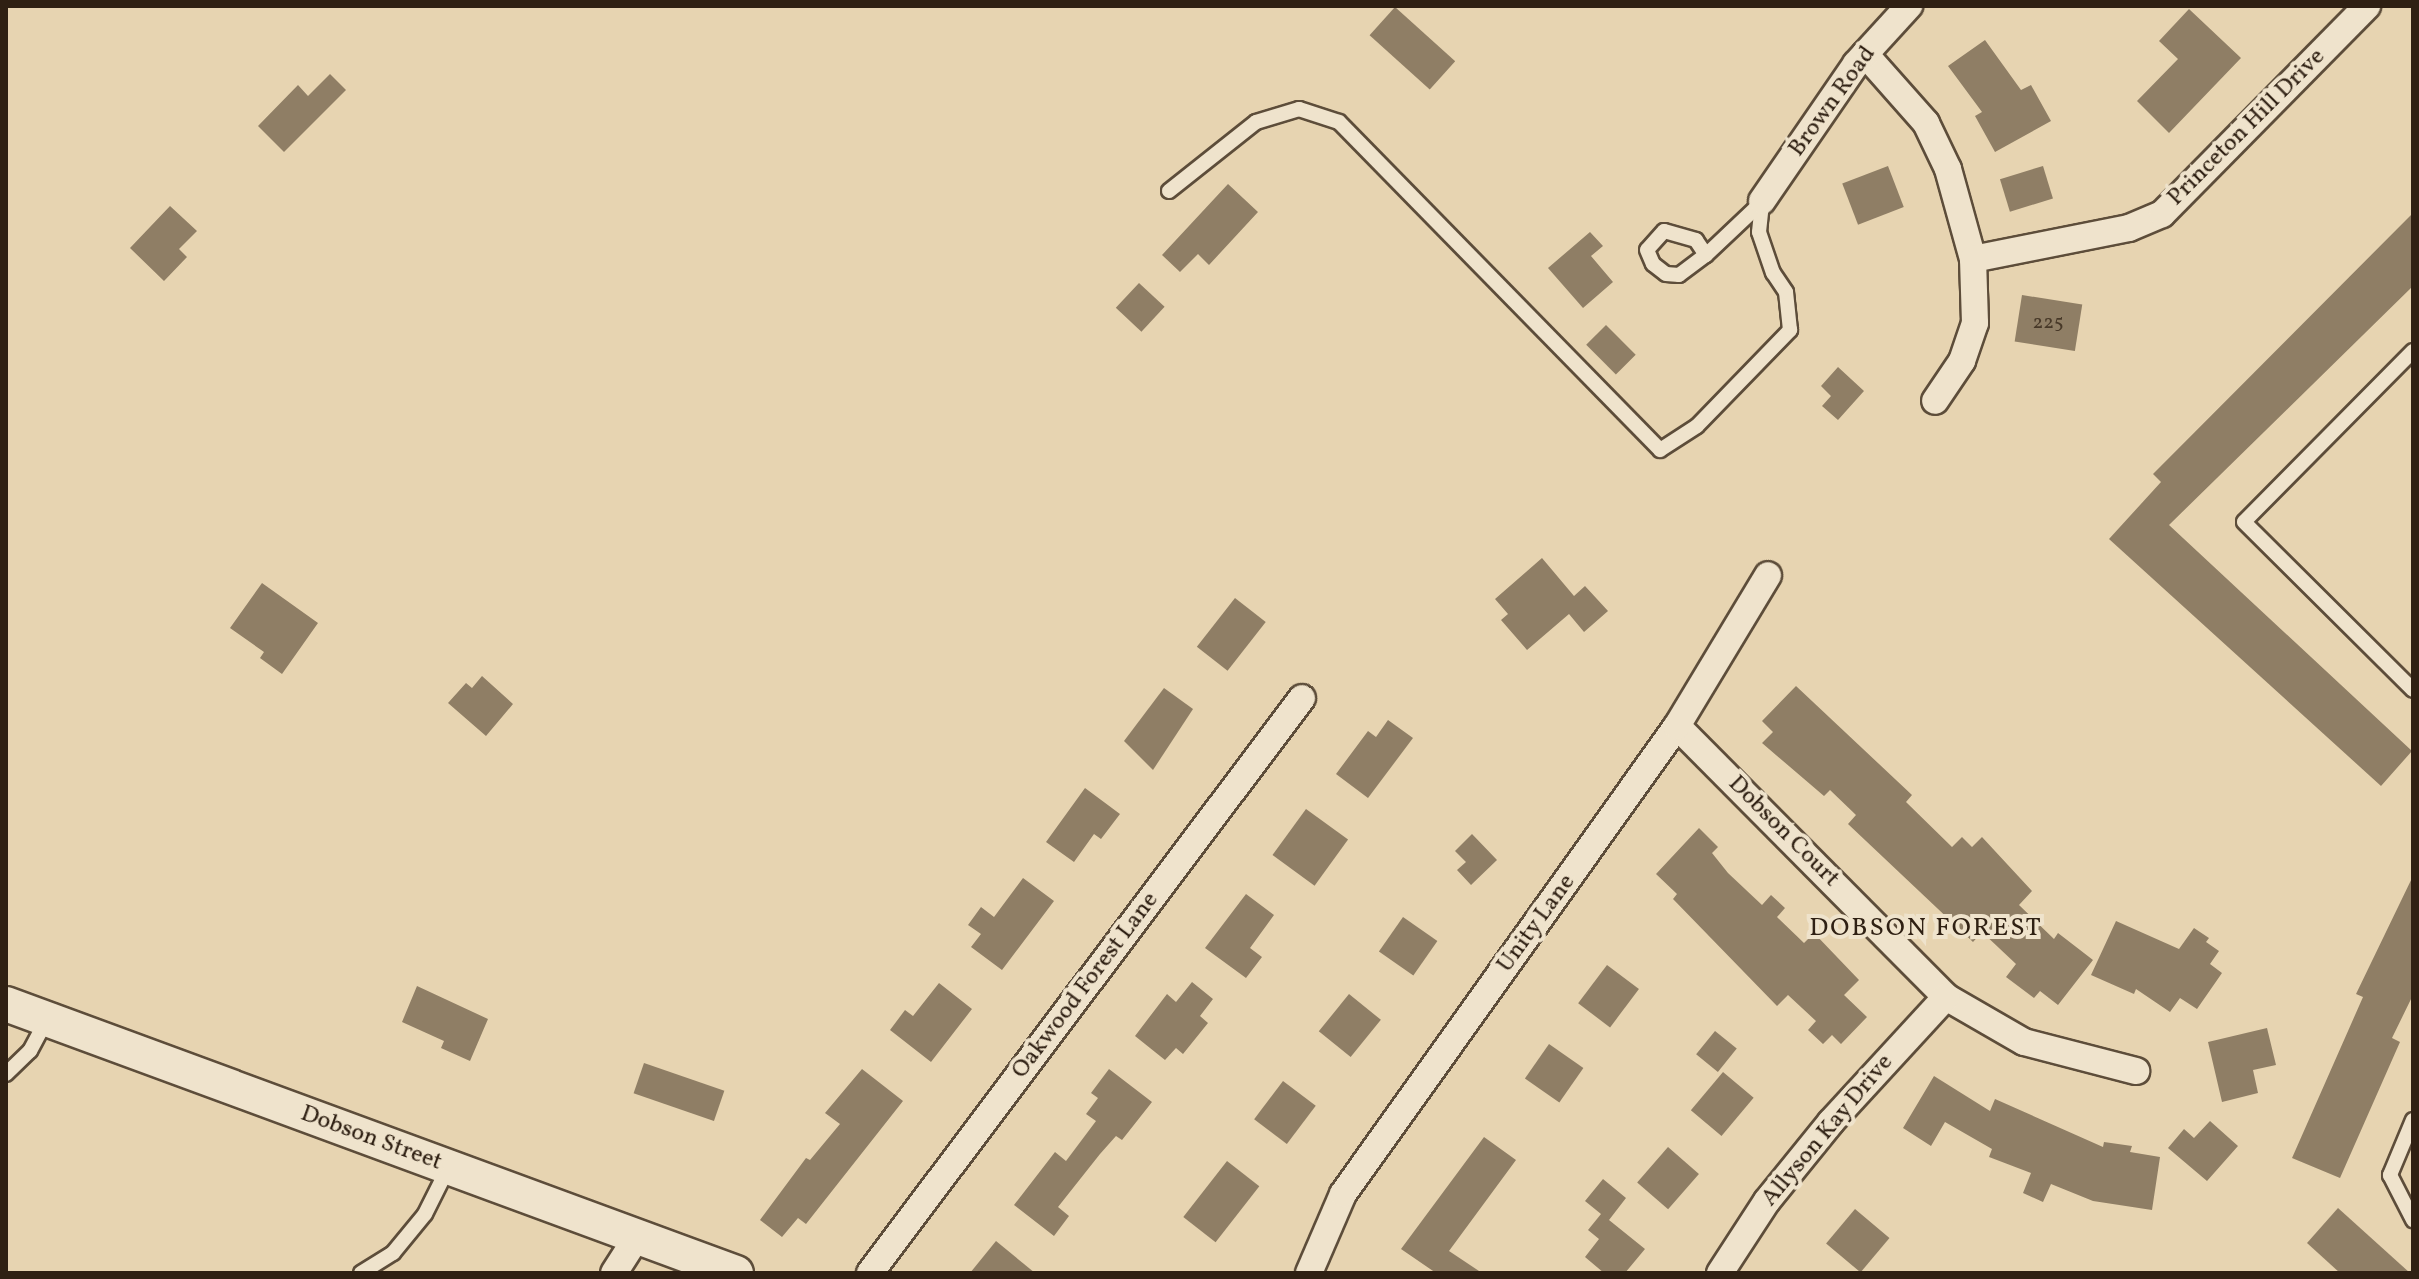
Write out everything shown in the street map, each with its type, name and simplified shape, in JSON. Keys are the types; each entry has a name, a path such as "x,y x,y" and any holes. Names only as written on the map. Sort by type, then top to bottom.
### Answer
{"street":[{"name":"Brown Road","path":"1762,201 1865,54 1909,6"},
{"name":"Princeton Hill Drive","path":"1973,259 2129,228 2162,214 2367,6"},
{"path":"1865,54 1926,123 1948,169 1973,259 1975,323 1962,361 1935,401"},
{"name":"Unity Lane","path":"1309,1273 1343,1194 1677,726 1768,575"},
{"name":"Oakwood Forest Lane","path":"870,1273 1302,698"},
{"name":"Dobson Court","path":"1677,726 1946,997 2024,1042 2136,1071"},
{"name":"Allyson Kay Drive","path":"1720,1273 1767,1201 1831,1122 1946,997"},
{"name":"Dobson Street","path":"6,1004 736,1273"},
{"path":"614,1273 637,1237"}],"lane":[{"path":"1169,191 1256,122 1299,109 1339,122 1660,450 1697,426 1790,330 1786,292 1773,273 1759,232 1762,201"},
{"path":"1706,255 1762,201"},
{"path":"2413,351 2244,522 2413,690"},
{"path":"6,1074 30,1051 47,1019"},
{"path":"2413,1120 2390,1175 2413,1220"},
{"path":"361,1273 393,1253 425,1214 448,1167"}],"building":[{"path":"1395,7 1455,61 1430,89 1370,35"},
{"path":"2189,9 2241,58 2169,133 2137,101 2178,59 2159,41"},
{"path":"1985,40 2021,90 2031,85 2051,121 1995,152 1975,116 1982,112 1948,66"},
{"path":"330,74 346,90 284,152 258,126 298,85 308,96"},
{"path":"1888,166 1904,207 1858,225 1842,184"},
{"path":"2043,166 2053,199 2010,212 2000,179"},
{"path":"1228,184 1258,212 1209,265 1198,254 1180,272 1162,255"},
{"path":"170,206 197,231 179,249 187,257 164,281 130,248"},
{"path":"2413,213 2413,286 2169,525 2412,751 2381,786 2109,539 2161,482 2153,474"},
{"path":"1590,232 1603,246 1591,256 1613,282 1583,308 1548,268"},
{"path":"1139,283 1165,307 1141,332 1116,308"},
{"path":"2022,295 2082,305 2075,351 2015,341"},
{"path":"1606,325 1636,355 1616,374 1586,345"},
{"path":"1838,367 1864,391 1838,420 1822,406 1831,396 1821,386"},
{"path":"1542,558 1574,596 1585,586 1608,611 1584,632 1569,614 1527,650 1501,620 1508,614 1495,599"},
{"path":"262,583 318,623 282,674 260,658 264,652 230,628"},
{"path":"1235,598 1266,622 1228,671 1197,647"},
{"path":"482,676 513,704 486,736 448,703 466,683 472,688"},
{"path":"1796,686 1912,795 1906,802 1952,847 1962,837 1972,847 1982,837 2032,891 2019,905 2054,939 2058,933 2093,960 2058,1005 2040,991 2034,998 2006,977 2016,964 1982,932 1973,942 1848,824 1856,815 1830,790 1824,796 1762,743 1773,732 1762,721"},
{"path":"1164,688 1193,709 1153,770 1124,741"},
{"path":"1388,720 1413,738 1368,798 1336,774 1368,731 1376,737"},
{"path":"1085,788 1120,814 1101,839 1094,834 1074,862 1046,842"},
{"path":"1306,809 1348,840 1315,886 1272,855"},
{"path":"1699,828 1718,847 1712,853 1728,873 1762,905 1771,895 1785,908 1777,917 1804,943 1814,933 1859,980 1844,995 1867,1017 1841,1044 1832,1035 1823,1044 1808,1030 1816,1021 1788,995 1777,1006 1673,899 1677,894 1656,874"},
{"path":"1472,834 1497,860 1471,885 1457,870 1466,862 1455,851"},
{"path":"2413,876 2413,995 2392,1038 2400,1042 2340,1178 2292,1158 2363,997 2356,994"},
{"path":"1023,878 1054,901 1002,970 971,947 981,934 968,925 981,907 994,917"},
{"path":"1246,894 1274,915 1250,948 1262,957 1246,978 1205,948"},
{"path":"1403,917 1437,941 1413,975 1379,951"},
{"path":"2116,921 2179,949 2194,928 2209,938 2206,942 2219,951 2210,964 2222,973 2197,1009 2180,998 2170,1012 2136,989 2134,994 2091,975"},
{"path":"1607,965 1639,989 1610,1027 1578,1003"},
{"path":"1192,982 1213,999 1200,1016 1208,1023 1183,1054 1176,1048 1165,1060 1135,1036 1167,994 1176,1002"},
{"path":"939,983 972,1009 931,1062 890,1030 905,1010 913,1016"},
{"path":"417,986 488,1019 470,1061 441,1048 444,1041 402,1022"},
{"path":"1349,994 1381,1020 1351,1057 1319,1031"},
{"path":"2267,1028 2276,1065 2253,1070 2258,1093 2222,1102 2208,1042"},
{"path":"1715,1031 1737,1049 1718,1072 1696,1054"},
{"path":"1549,1044 1583,1068 1559,1102 1525,1078"},
{"path":"644,1063 724,1091 714,1121 634,1093"},
{"path":"862,1069 903,1101 806,1224 798,1218 782,1237 760,1220 806,1158 810,1160 840,1124 825,1113"},
{"path":"1109,1069 1152,1102 1122,1140 1116,1136 1058,1207 1069,1216 1054,1236 1014,1205 1055,1152 1066,1161 1096,1121 1086,1114 1098,1098 1091,1093"},
{"path":"1723,1072 1754,1098 1722,1136 1691,1110"},
{"path":"1934,1076 1990,1111 1995,1099 2103,1147 2104,1142 2132,1146 2130,1152 2160,1157 2152,1210 2093,1201 2051,1184 2043,1202 2023,1193 2031,1173 1989,1157 1992,1149 1945,1122 1931,1146 1903,1128"},
{"path":"1283,1081 1316,1106 1287,1144 1254,1119"},
{"path":"2210,1121 2238,1146 2207,1181 2168,1148 2184,1129 2194,1138"},
{"path":"1484,1137 1516,1160 1449,1251 1482,1273 1436,1273 1401,1249"},
{"path":"1668,1147 1699,1174 1668,1209 1637,1182"},
{"path":"1227,1161 1259,1186 1216,1242 1183,1217"},
{"path":"1603,1179 1626,1198 1609,1220 1645,1249 1625,1273 1604,1273 1585,1257 1599,1239 1588,1230 1601,1214 1585,1201"},
{"path":"2338,1208 2410,1273 2340,1273 2307,1243"},
{"path":"1855,1209 1889,1238 1861,1272 1826,1243"},
{"path":"996,1241 1035,1273 970,1273"}],"district":[{"name":"DOBSON FOREST","path":"1926,929"}]}
